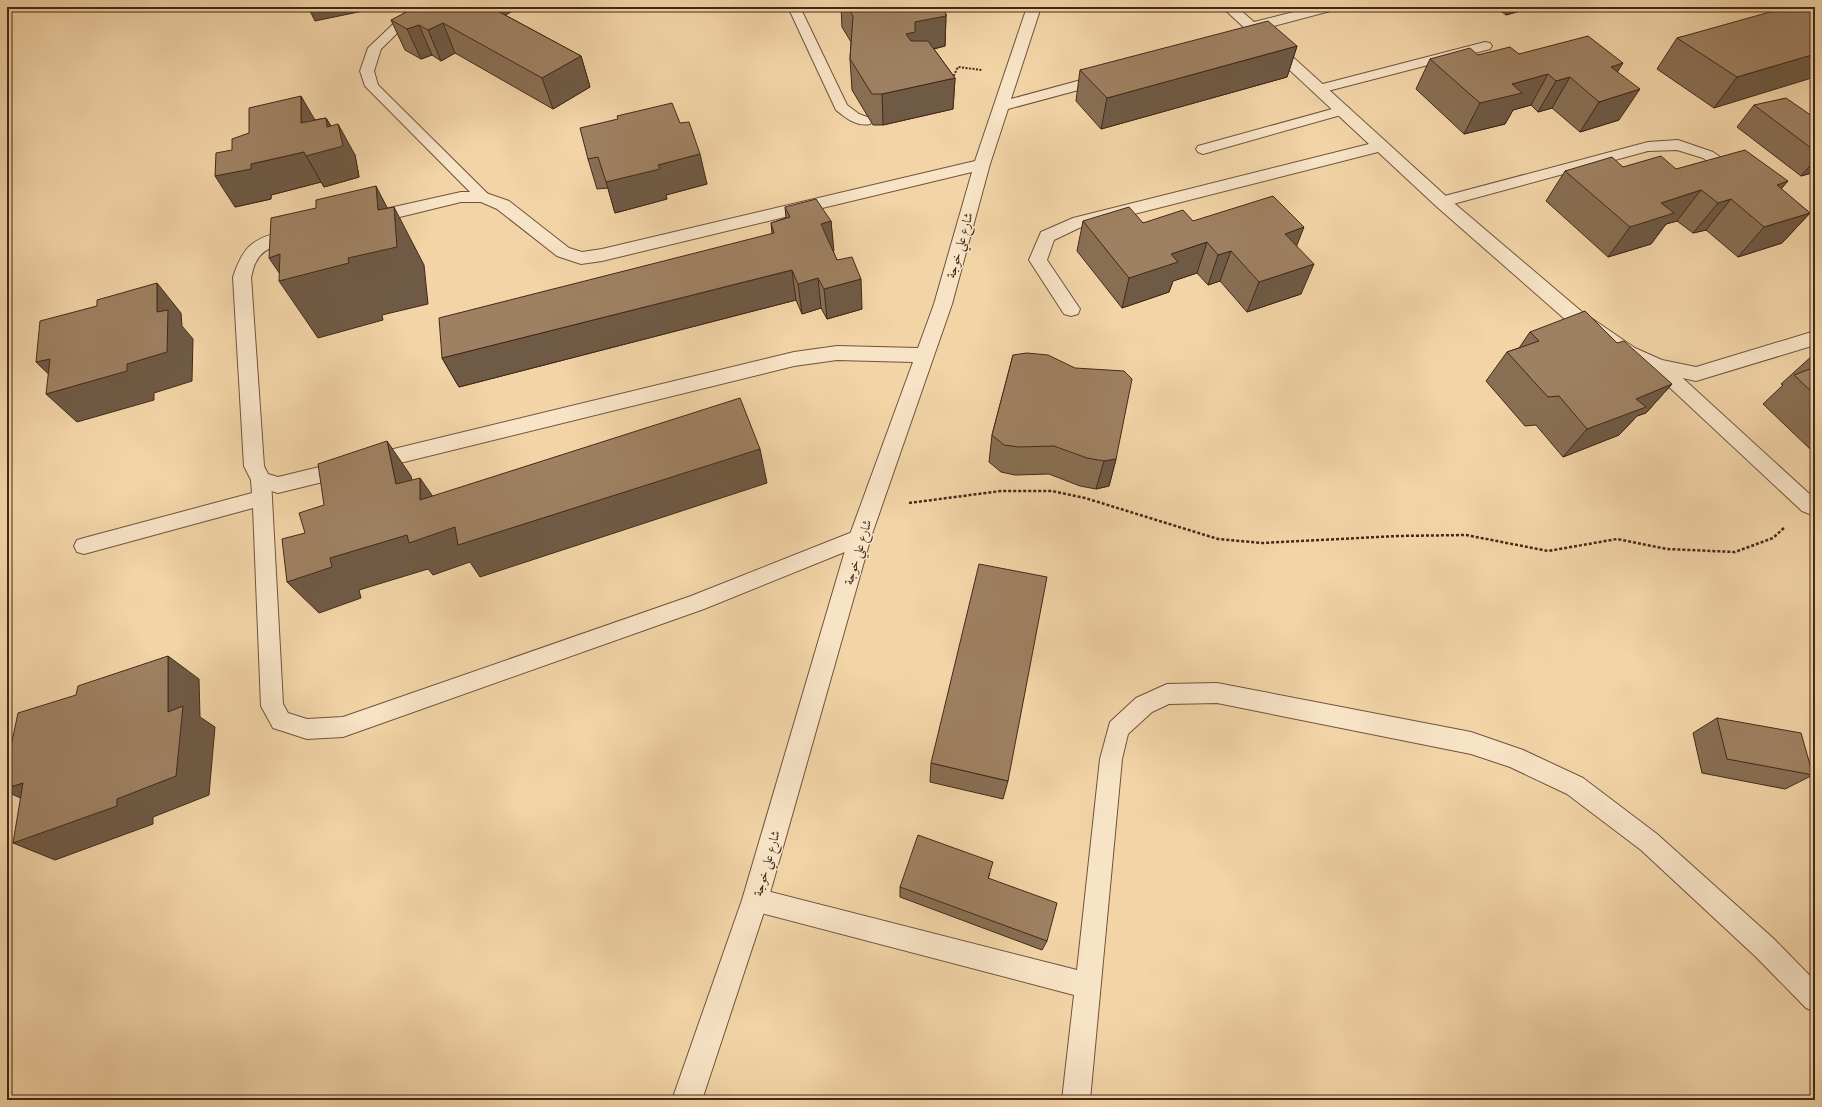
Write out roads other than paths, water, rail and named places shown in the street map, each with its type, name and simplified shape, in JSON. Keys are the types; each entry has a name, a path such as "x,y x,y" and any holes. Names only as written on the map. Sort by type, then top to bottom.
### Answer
{"street":[{"name":"شارع علي خوجة","path":"688,1100 755,900 860,537 942,304 982,164 1034,7"},
{"path":"1229,7 1255,35 1320,89 1442,202 1574,316 1628,353 1658,366 1696,374 1815,338"},
{"path":"1255,35 1329,7"},
{"path":"1001,106 1124,74"},
{"path":"1071,309 1038,260 1047,236 1073,224 1382,146"},
{"path":"347,223 461,197 483,197 503,205 563,252 581,258 602,255 982,164"},
{"path":"317,230 279,238 261,245 247,259 242,277 254,466 261,489 794,359 837,353 924,355"}],"lane":[{"path":"418,7 375,48 367,71 372,86 483,197"},
{"path":"794,7 841,108 865,121"},
{"path":"1320,89 1485,46"},
{"path":"1203,149 1343,110"},
{"path":"1442,202 1648,147 1678,145 1708,155 1745,181"},
{"path":"1658,366 1812,506"},
{"path":"84,546 261,489 272,706 281,721 307,729 343,727 697,603 860,537"},
{"path":"1076,1100 1111,759 1118,729 1144,704 1167,694 1217,693 1471,743 1515,758 1575,786 1649,842 1765,948 1815,999"},
{"path":"755,900 1088,986"}]}
